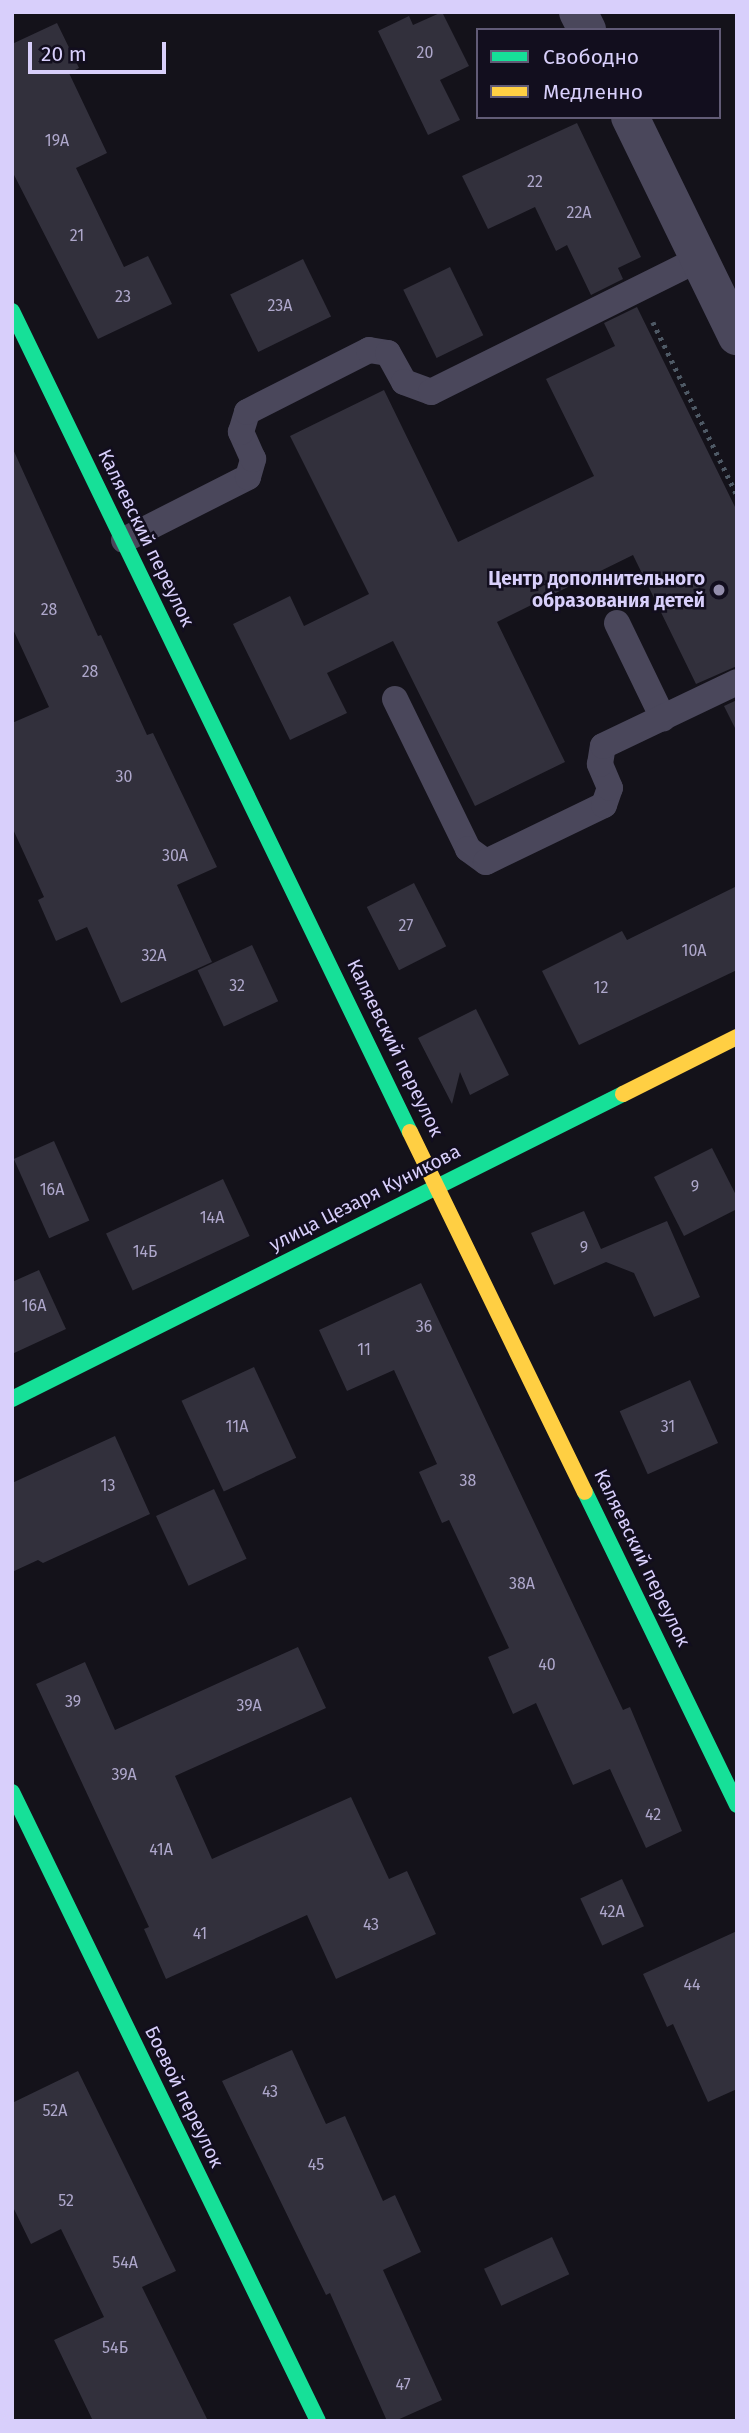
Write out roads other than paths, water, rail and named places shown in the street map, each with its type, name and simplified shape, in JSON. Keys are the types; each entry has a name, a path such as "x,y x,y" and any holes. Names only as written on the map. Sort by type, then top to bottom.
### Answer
{"street":[{"path":"578,12 586,28"},
{"path":"631,119 737,336"},
{"name":"Каляевский переулок","path":"12,311 439,1184 737,1804"},
{"name":"улица Цезаря Куникова","path":"12,1399 737,1037"},
{"name":"Боевой переулок","path":"12,1792 318,2421"}],"lane":[{"path":"124,540 248,477 253,459 241,432 247,412 369,349 388,353 404,382 431,392 699,259"},
{"path":"617,623 663,718"},
{"path":"395,699 468,849 486,862 604,805 610,788 600,764 603,746 737,682"}],"place":[{"name":"Центр дополнительного образования детей","path":"719,590"}]}
